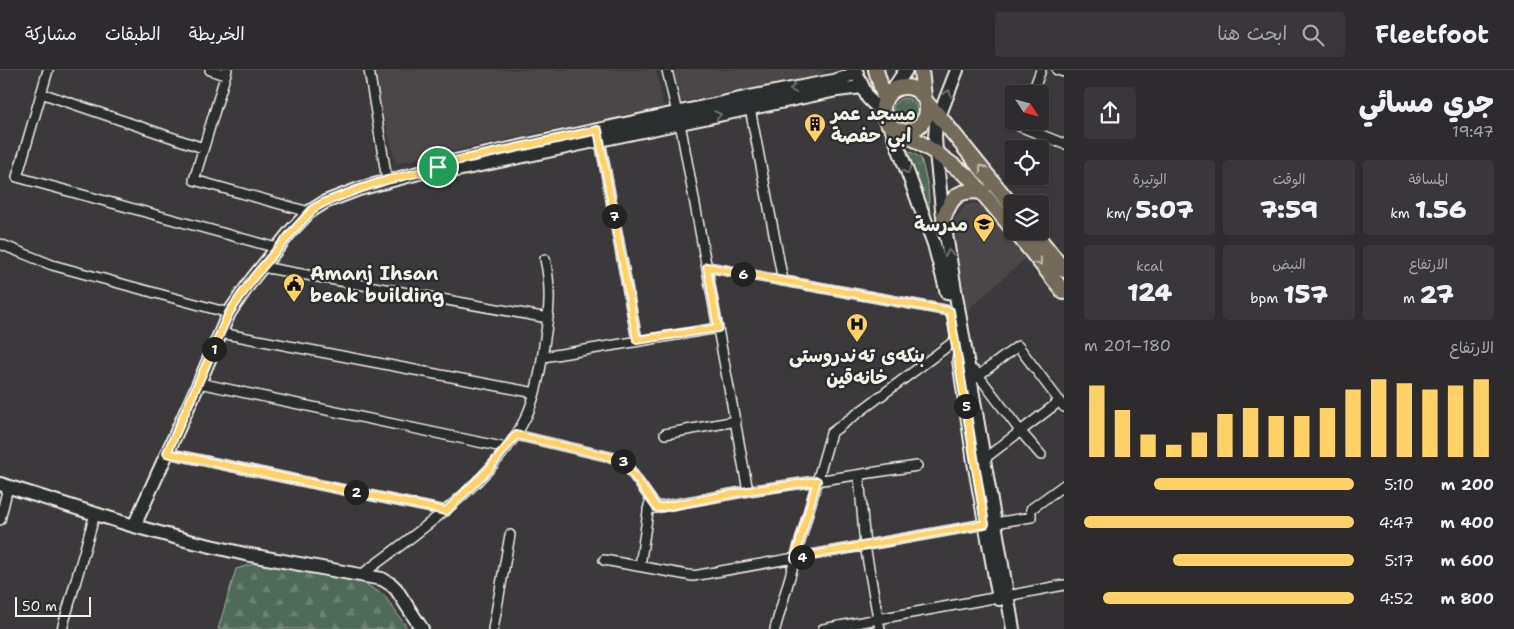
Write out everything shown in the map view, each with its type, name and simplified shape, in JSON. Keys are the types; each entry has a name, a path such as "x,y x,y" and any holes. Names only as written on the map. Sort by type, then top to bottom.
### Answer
{"main road":[{"path":"876,70 890,112 910,131 917,128 926,117 927,110 921,70"},
{"path":"890,112 897,89 904,87 918,91 1004,196"},
{"path":"890,112 936,153 970,177 1004,218"},
{"path":"944,217 948,206 964,191 983,192"},
{"path":"1022,240 1064,292"},
{"path":"1040,240 1064,270"}],"street":[{"path":"48,70 17,177 277,248"},
{"path":"210,70 226,73 194,180 310,212"},
{"path":"369,70 387,180"},
{"path":"667,70 679,118 748,491"},
{"path":"906,70 890,112 944,278 1003,596 1013,629"},
{"path":"956,70 936,124 936,153 944,217 968,361 974,378 990,524"},
{"path":"1035,85 1041,70"},
{"path":"1057,70 1064,72"},
{"path":"134,526 229,313 244,289 277,248 310,212 325,202 387,180 430,170 456,170 599,135 749,103 833,81 856,72 862,88 871,102 890,112"},
{"path":"749,103 862,88"},
{"path":"41,93 203,148"},
{"path":"749,103 783,281"},
{"path":"1029,130 1064,144"},
{"path":"599,135 637,340"},
{"path":"0,244 52,265 229,313"},
{"path":"361,575 446,511 489,469 516,435 527,415 535,393 543,357 550,288 545,259"},
{"path":"262,267 548,318"},
{"path":"707,267 950,311"},
{"path":"543,357 718,328"},
{"path":"221,333 535,393"},
{"path":"775,629 831,433 956,340"},
{"path":"974,378 1018,346 1062,404 984,458"},
{"path":"974,378 1041,455"},
{"path":"199,383 507,448"},
{"path":"665,434 736,422"},
{"path":"516,435 623,460 650,497 653,509 640,566"},
{"path":"167,453 446,511"},
{"path":"653,509 748,491 917,466"},
{"path":"859,475 865,546 880,629"},
{"path":"604,560 693,576 1031,517 1031,510 1064,485"},
{"path":"0,520 4,486 134,526 217,548 382,579 392,585 422,629"},
{"path":"62,629 95,514"},
{"path":"493,629 510,535"},
{"path":"823,629 1064,585"},
{"path":"1003,596 1004,629"}],"shaded area":[{"path":"372,70 656,70 663,107 396,163"},
{"path":"674,70 823,70 824,74 681,102"},
{"name":"مدرسة","path":"973,203 985,208 1004,232 1004,240 1010,240 1025,259 965,312 952,227 953,222 966,205"}],"green space":[{"path":"905,98 914,101 917,110 914,119 905,122 896,119 893,110 896,101"},
{"path":"899,145 921,158 928,186 930,218"},
{"path":"259,562 358,580 384,595 408,629 218,629 236,569"}],"place":[{"name":"مسجد عمر ابي حفصة","path":"815,143"},
{"name":"مدرسة","path":"984,243"},
{"name":"Amanj Ihsan beak building","path":"294,303"},
{"name":"بنکەی تەندروستی خانەقین","path":"857,343"}],"route":[{"path":"598,130 637,340 718,328 707,267 950,311 985,524 795,558 817,481 748,491 657,508 623,460 516,435 489,469 446,511 167,453 229,313 244,289 277,248 310,212 325,202 359,189 438,167 455,161 598,130"}]}
